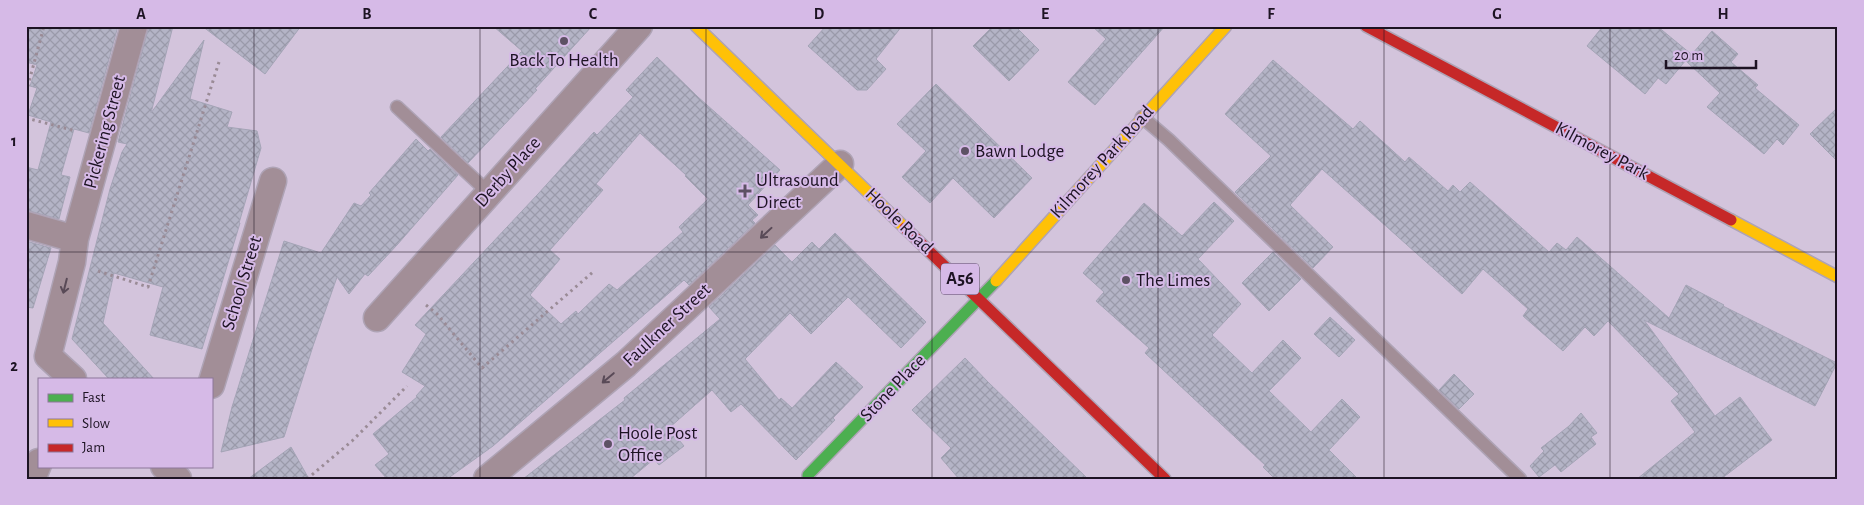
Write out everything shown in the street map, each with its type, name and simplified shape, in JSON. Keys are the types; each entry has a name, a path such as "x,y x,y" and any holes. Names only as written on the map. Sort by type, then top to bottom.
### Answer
{"main road":[{"name":"Hoole Road","path":"696,26 1165,479"},
{"name":"Kilmorey Park Road","path":"980,299 1226,26"},
{"name":"Kilmorey Park","path":"1366,26 1838,277"},
{"name":"Stone Place","path":"808,479 808,475 980,299"}],"street":[{"name":"Pickering Street","path":"71,378 48,356 103,138 134,26"},
{"name":"Derby Place","path":"376,318 640,26"},
{"name":"Faulkner Street","path":"487,479 626,364 840,164"},
{"name":"School Street","path":"212,382 273,181"},
{"path":"26,225 74,250"},
{"path":"32,479 38,464"},
{"path":"166,468 178,479"}],"lane":[{"path":"397,107 490,193"},
{"path":"1142,117 1169,140 1520,479"}],"path":[{"path":"26,93 44,26"},
{"path":"74,250 148,287 219,62"},
{"path":"26,118 103,138"},
{"path":"404,287 438,314 482,368 593,272"},
{"path":"307,479 352,441 407,386"}],"building":[{"path":"26,26 118,26 89,133 74,129 61,175 70,177 59,219 26,210 26,167 38,170 51,122 28,115 37,88 30,86 37,65 26,62"},
{"path":"149,26 173,26 151,113 204,40 190,99 232,112 227,127 257,131 261,148 202,349 150,335 163,287 114,273 103,323 153,378 108,378 72,339 110,189 122,152 127,144 118,142"},
{"path":"202,26 301,26 265,74"},
{"path":"493,26 592,26 535,89 537,90 468,163 441,137 522,51"},
{"path":"826,26 902,26 876,59 886,69 867,90 857,90 808,46"},
{"path":"993,26 1015,26 1039,50 1009,81 973,46"},
{"path":"1092,26 1165,26 1095,105 1068,82 1106,39"},
{"path":"1603,26 1657,26 1691,54 1666,84 1658,78 1645,94 1587,46"},
{"path":"1712,31 1738,54 1731,62 1758,85 1755,88 1799,125 1783,145 1777,139 1764,154 1707,107 1720,93 1686,61"},
{"path":"657,57 698,97 780,170 748,205 758,215 752,220 755,223 689,285 684,280 493,446 447,479 387,479 375,465 389,454 373,434 417,397 425,386 402,372 426,334 415,325 594,132 597,135 633,97 626,90","holes":["640,133 686,175 708,199 679,227 683,232 617,290 609,284 578,314 576,311 561,324 530,295 560,259 550,250 603,190 596,184"]},
{"path":"1273,60 1353,129 1360,121 1405,162 1409,157 1448,191 1453,185 1460,192 1470,182 1549,252 1557,243 1566,250 1577,237 1669,318 1686,285 1723,306 1837,363 1815,406 1644,320 1715,416 1740,397 1772,440 1721,479 1637,479 1695,432 1671,401 1679,394 1608,321 1594,336 1585,327 1563,351 1523,316 1528,309 1483,269 1462,294 1322,169 1290,205 1333,247 1313,268 1235,192 1271,156 1225,114"},
{"name":"Bawn Lodge","path":"936,84 1032,178 994,218 953,178 930,203 902,177 926,151 897,124"},
{"path":"1838,107 1838,162 1810,134"},
{"path":"416,139 428,151 430,149 458,175 397,245 368,276 365,274 349,294 337,277 284,437 221,452 232,407 284,241 321,253 354,203 361,206 371,195 369,193"},
{"path":"1214,202 1234,221 1198,259 1241,304 1212,335 1252,373 1283,340 1301,358 1269,391 1311,432 1342,399 1360,417 1329,450 1358,479 1275,479 1263,467 1265,465 1145,353 1149,348 1096,301 1104,292 1083,273 1144,203 1182,236"},
{"path":"835,233 926,322 901,348 848,297 811,334 790,313 745,359 779,400 781,398 792,408 836,362 863,387 833,418 835,420 796,460 741,404 731,412 712,390 669,428 684,446 659,465 654,459 630,479 523,479 625,400 624,398 720,319 709,307 775,245 792,262 812,242 819,249"},
{"path":"26,241 51,248 33,308 26,307"},
{"path":"1273,252 1301,279 1269,311 1242,283"},
{"path":"1330,317 1355,340 1339,357 1314,334"},
{"path":"965,358 1088,479 959,479 941,458 951,448 912,410"},
{"path":"1454,374 1474,394 1459,409 1439,390"},
{"path":"1581,413 1597,433 1591,437 1596,444 1561,472 1555,465 1539,477 1530,466 1544,451 1541,448 1569,426"},
{"path":"291,447 309,479 248,479"}],"traffic: fast":[{"path":"808,479 808,475 996,281"}],"traffic: slow":[{"path":"696,26 905,228"},
{"path":"996,281 1226,26"},
{"path":"1731,220 1838,277"}],"traffic: jam":[{"path":"1366,26 1731,220"},
{"path":"905,228 1165,479"}],"place":[{"name":"Back To Health","path":"564,41"},
{"name":"Bawn Lodge","path":"965,151"},
{"name":"Ultrasound Direct","path":"745,191"},
{"name":"The Limes","path":"1126,280"},
{"name":"Hoole Post Office","path":"608,444"}]}
